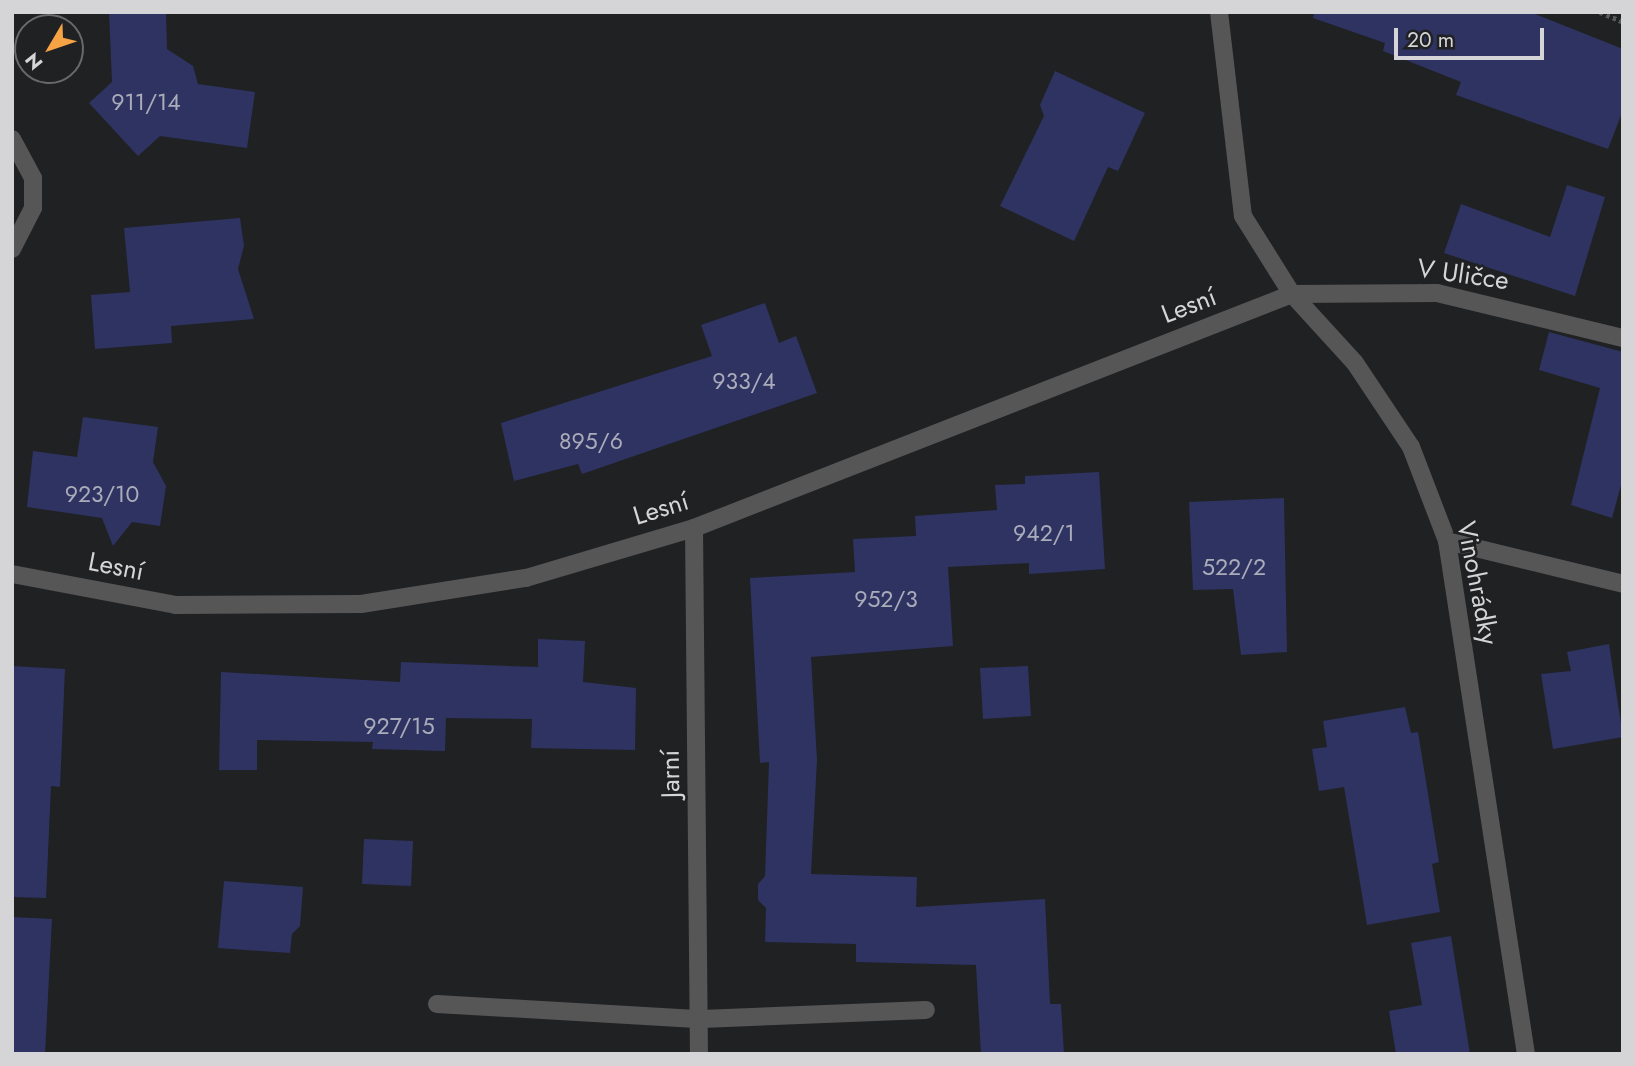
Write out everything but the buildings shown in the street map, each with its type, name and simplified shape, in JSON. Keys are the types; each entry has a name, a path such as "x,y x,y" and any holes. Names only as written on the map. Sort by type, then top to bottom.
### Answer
{"street":[{"name":"Vinohrádky","path":"1219,12 1243,216 1292,294 1354,363 1411,447 1447,541 1526,1054"},
{"path":"12,139 33,178 33,208 12,249"},
{"name":"V Uličce","path":"1292,294 1437,293 1623,338"},
{"name":"Lesní","path":"12,574 176,605 361,604 526,578 694,528 1292,294"},
{"name":"Jarní","path":"694,528 701,1019 699,1054"},
{"path":"1447,541 1623,584"},
{"path":"437,1004 701,1019 926,1010"}],"path":[{"path":"1600,12 1623,22"}]}
